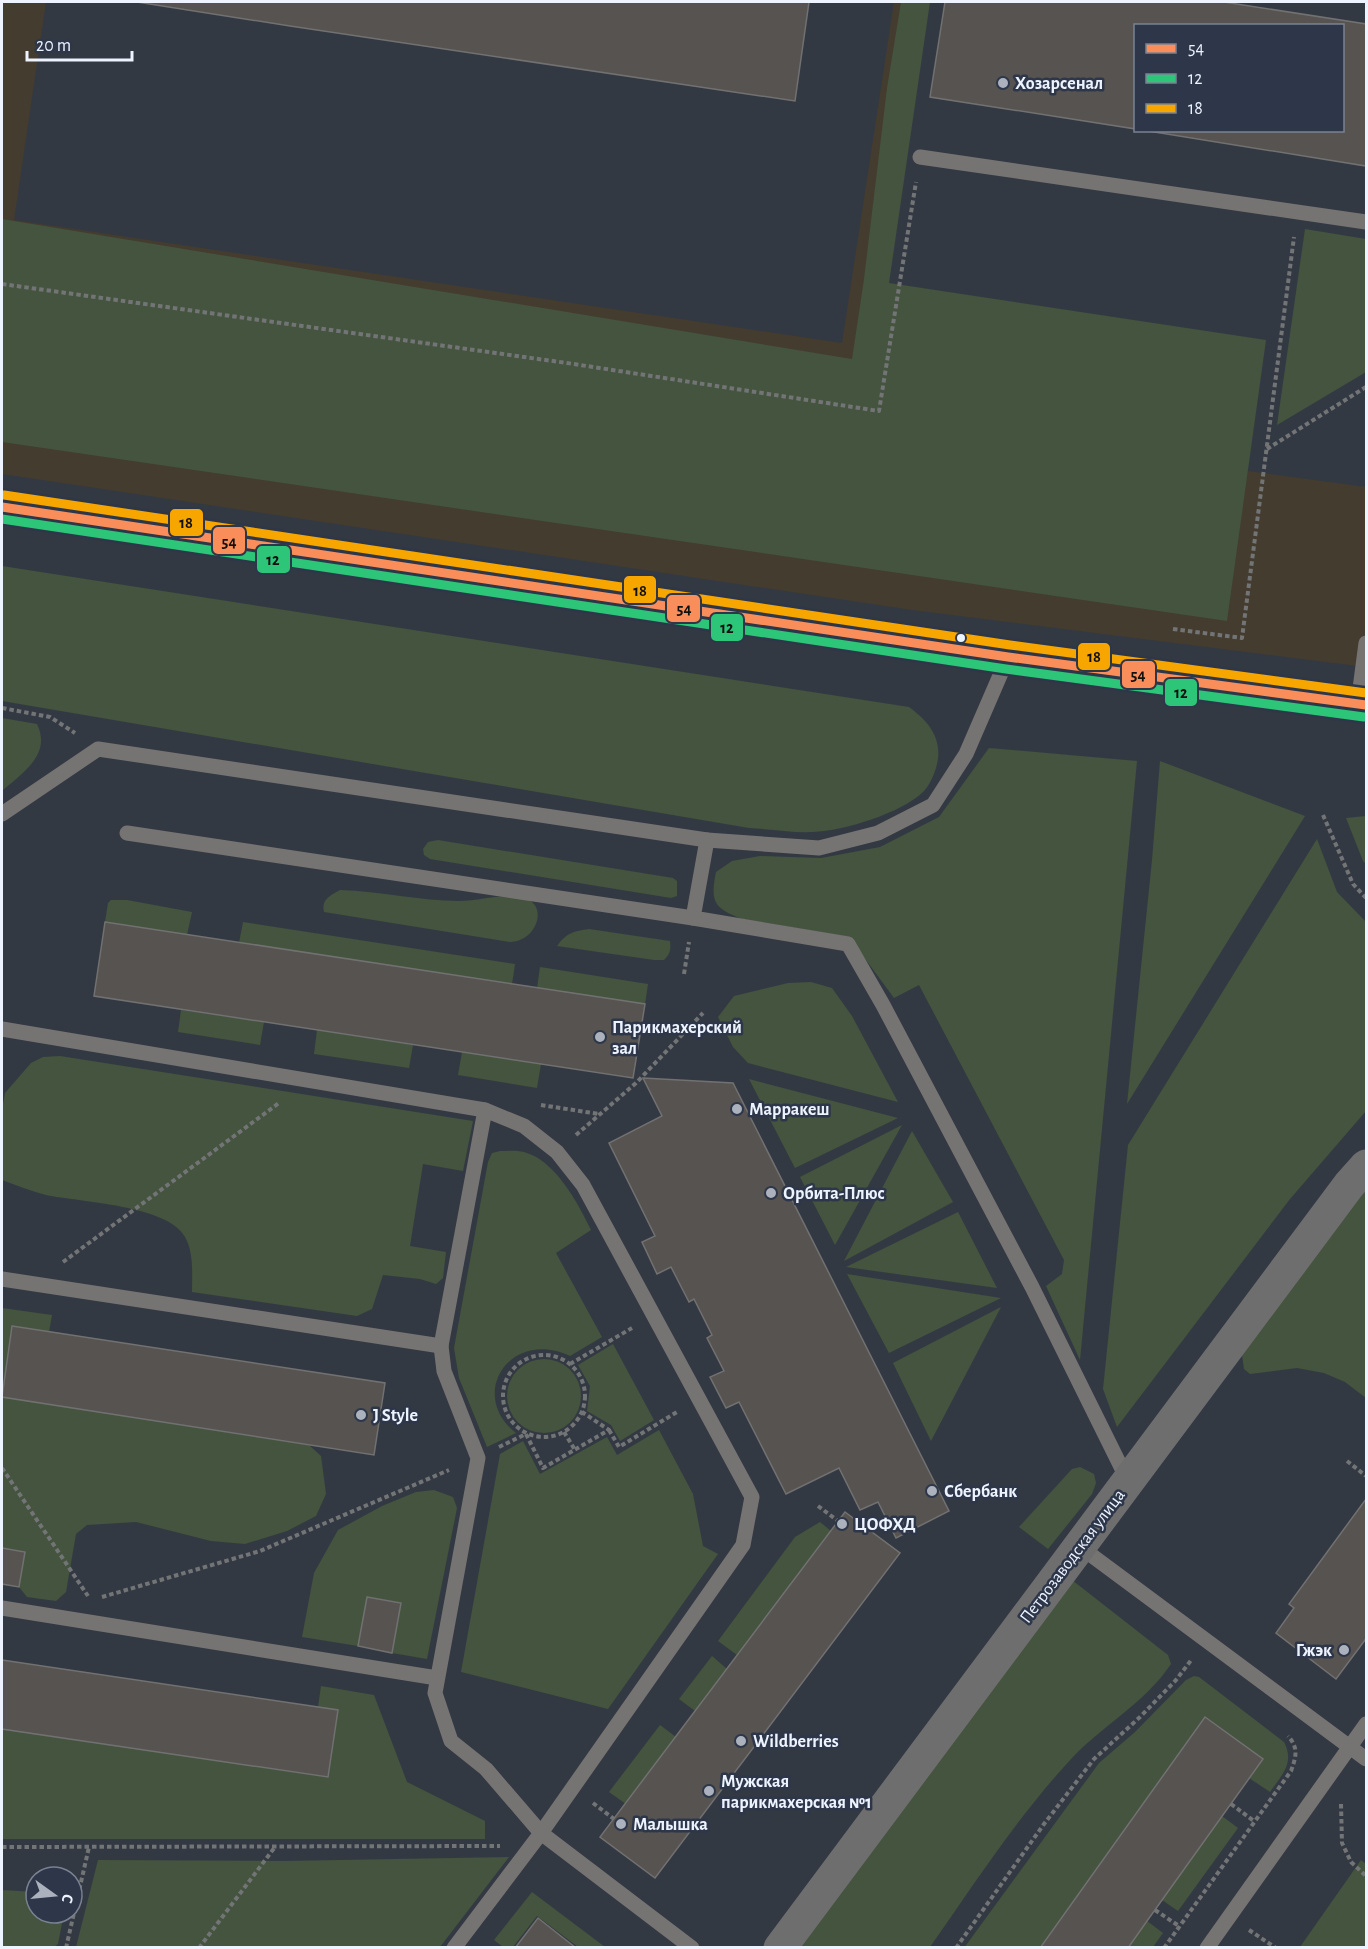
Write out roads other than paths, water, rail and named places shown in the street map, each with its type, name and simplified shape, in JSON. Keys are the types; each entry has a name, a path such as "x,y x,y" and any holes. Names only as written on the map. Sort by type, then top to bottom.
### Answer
{"main road":[{"path":"2,507 1008,657 1362,705"}],"street":[{"name":"Петрозаводская улица","path":"780,1947 1349,1185 1366,1166"}],"lane":[{"path":"920,157 1366,222"},
{"path":"1362,705 1366,643"},
{"path":"2,814 98,749 707,840 819,848 878,833 933,805 966,754 1008,657"},
{"path":"127,833 693,918 848,944 883,1005 1032,1287 1128,1481"},
{"path":"693,918 707,840"},
{"path":"2,1029 485,1110 525,1126 557,1152 584,1185 752,1497 743,1545 536,1839 454,1947"},
{"path":"485,1110 441,1346 444,1371 478,1458 435,1693 451,1741 486,1769 536,1839 692,1947"},
{"path":"2,1279 441,1346"},
{"path":"1079,1546 1366,1759"},
{"path":"2,1608 437,1678"},
{"path":"1207,1947 1366,1724"}],"place":[{"name":"Хозарсенал","path":"1003,83"},
{"name":"Парикмахерский зал","path":"600,1037"},
{"name":"Марракеш","path":"737,1109"},
{"name":"Орбита-Плюс","path":"771,1193"},
{"name":"J Style","path":"361,1415"},
{"name":"Сбербанк","path":"932,1491"},
{"name":"ЦОФХД","path":"842,1524"},
{"name":"Гжэк","path":"1344,1650"},
{"name":"Wildberries","path":"741,1741"},
{"name":"Мужская парикмахерская №1","path":"709,1791"},
{"name":"Малышка","path":"621,1824"}]}
